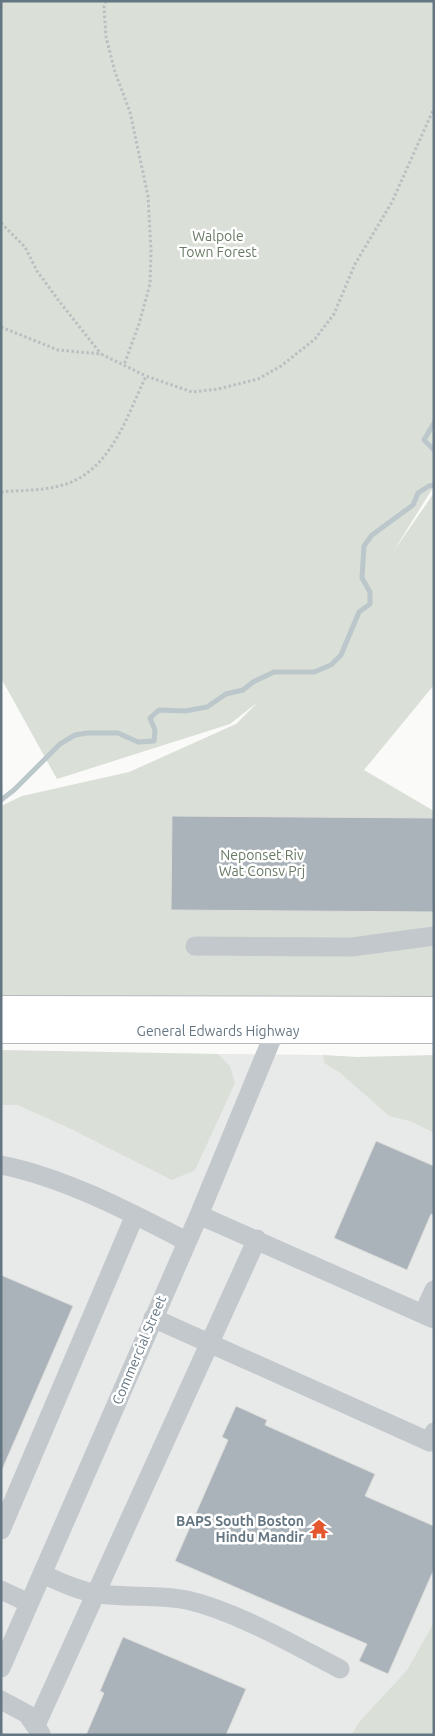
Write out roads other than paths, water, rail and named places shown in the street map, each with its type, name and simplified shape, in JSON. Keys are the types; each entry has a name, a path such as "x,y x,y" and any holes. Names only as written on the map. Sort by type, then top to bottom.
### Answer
{"main road":[{"name":"General Edwards Highway","path":"1,1008 434,1009"},
{"name":"General Edwards Highway","path":"1,1031 434,1031"}],"street":[{"path":"195,946 352,947 434,936"},
{"name":"Commercial Street","path":"1,1668 199,1214 275,1031"},
{"path":"1,1165 17,1168 58,1182 135,1215 186,1241"},
{"path":"199,1214 429,1316 434,1290"},
{"path":"1,1530 135,1215"},
{"path":"1,1700 21,1710 39,1730 97,1594 257,1239"},
{"path":"153,1318 430,1442 434,1432"},
{"path":"42,1574 74,1588 97,1594 160,1597 201,1604 249,1623 340,1669"},
{"path":"1,1590 29,1603"}],"waterway":[{"path":"434,423 424,440 434,450"},
{"path":"1,800 14,790 60,744 75,735 118,733 138,742 154,741 155,730 150,718 159,710 185,711 207,707 226,694 243,690 253,682 274,672 314,672 331,665 341,655 359,612 370,604 370,592 362,578 364,546 372,535 413,505 418,493 434,485"}],"place":[{"name":"BAPS South Boston Hindu Mandir","path":"319,1529"}],"park label":[{"name":"Walpole Town Forest","path":"218,244"},
{"name":"Neponset Riv Wat Consv Prj","path":"262,864"}]}
